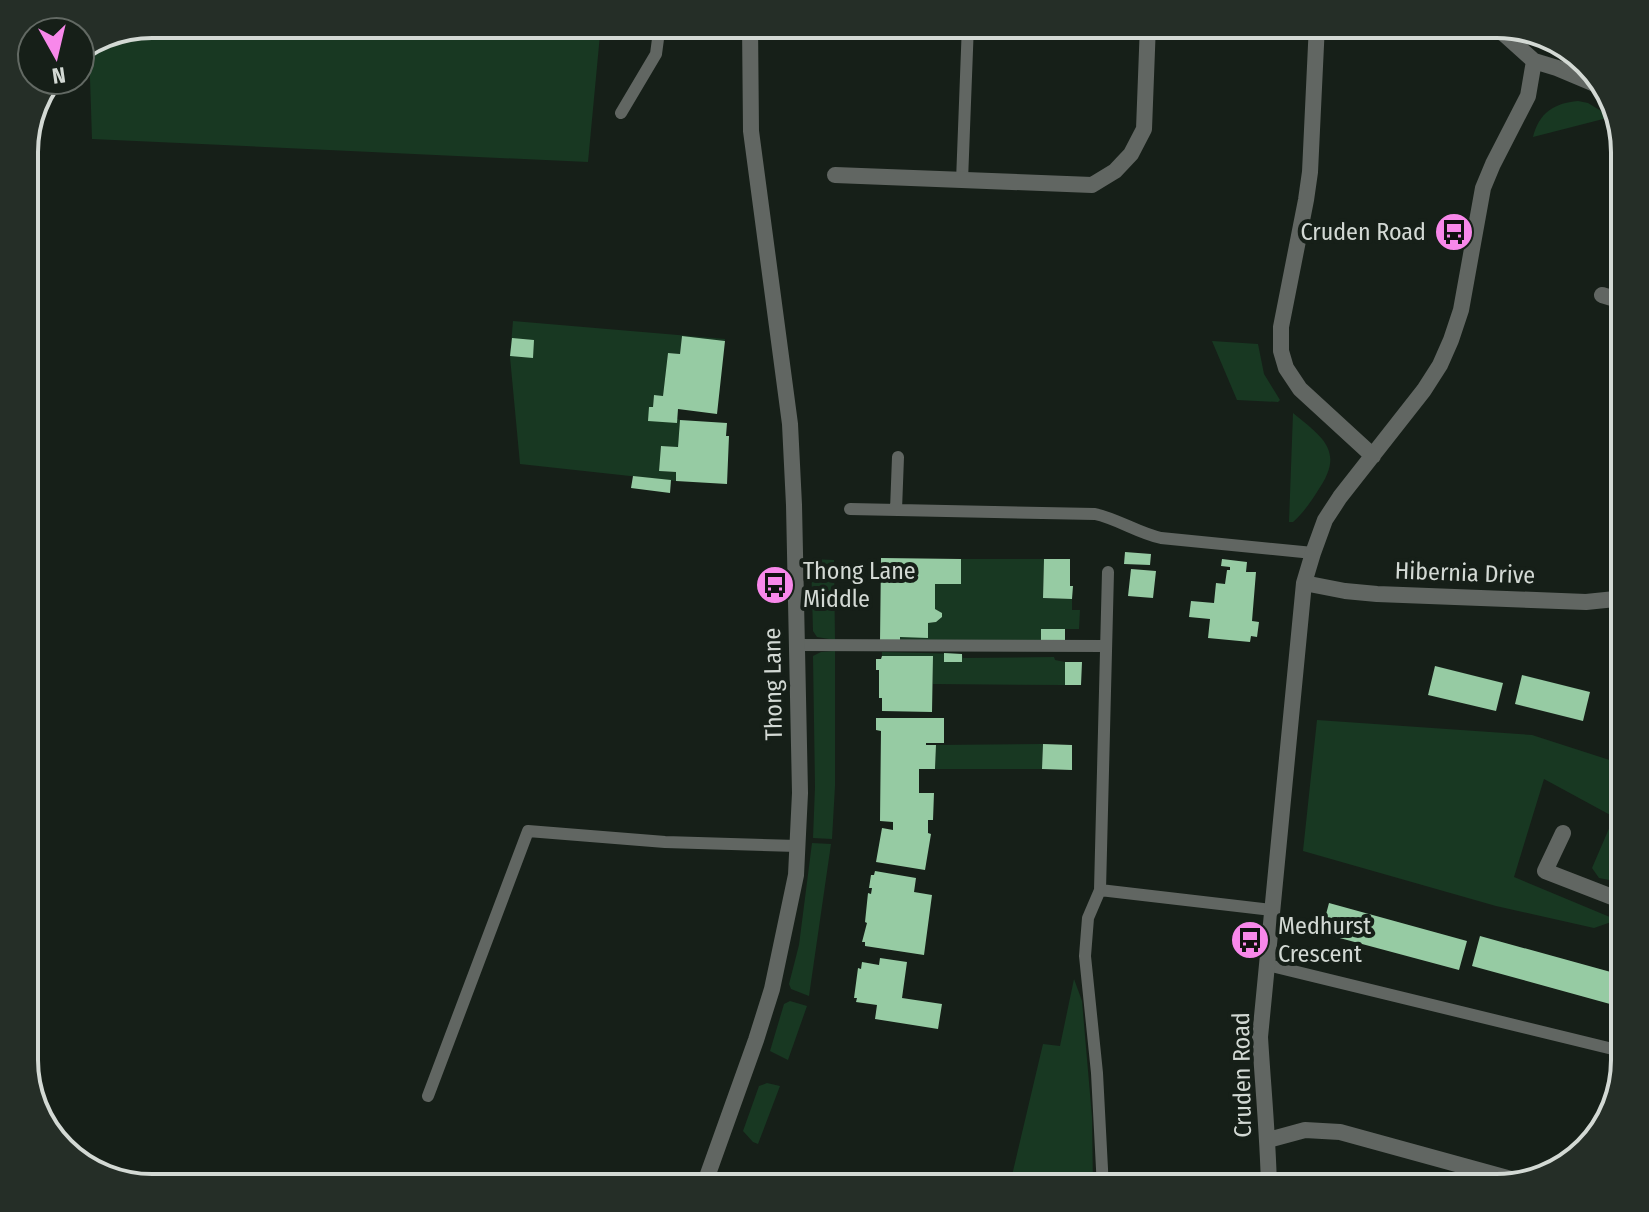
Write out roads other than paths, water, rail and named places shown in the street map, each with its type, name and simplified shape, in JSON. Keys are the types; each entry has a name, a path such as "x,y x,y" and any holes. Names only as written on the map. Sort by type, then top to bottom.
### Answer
{"street":[{"name":"Thong Lane","path":"708,1174 772,989 796,875 800,793 790,424 751,131 750,38"},
{"path":"835,175 1092,185 1115,171 1131,154 1144,129 1147,38"},
{"path":"1316,38 1310,172 1281,327 1281,351 1286,368 1300,389 1373,456"},
{"path":"1509,39 1534,61 1587,80"},
{"name":"Cruden Road","path":"1269,1174 1260,1037 1304,583 1325,520 1440,365 1461,310 1483,188 1528,96 1534,61"},
{"path":"1602,295 1611,298"},
{"name":"Hibernia Drive","path":"1304,583 1377,594 1586,602 1611,599"},
{"path":"1563,833 1545,871 1611,897"},
{"path":"1268,1140 1305,1130 1340,1132 1493,1174"}],"lane":[{"path":"621,113 656,54 658,38"},
{"path":"962,181 967,38"},
{"path":"896,510 898,457"},
{"path":"850,509 1095,514 1161,538 1313,553"},
{"path":"1102,1174 1097,1073 1085,956 1088,918 1100,890 1108,572"},
{"path":"796,645 1106,646"},
{"path":"428,1096 528,831 665,842 797,846"},
{"path":"1100,890 1272,910"},
{"path":"1268,965 1611,1049"}],"place":[{"name":"Cruden Road","path":"1454,232"},
{"name":"Thong Lane Middle","path":"775,585"},
{"name":"Medhurst Crescent","path":"1250,940"}]}
